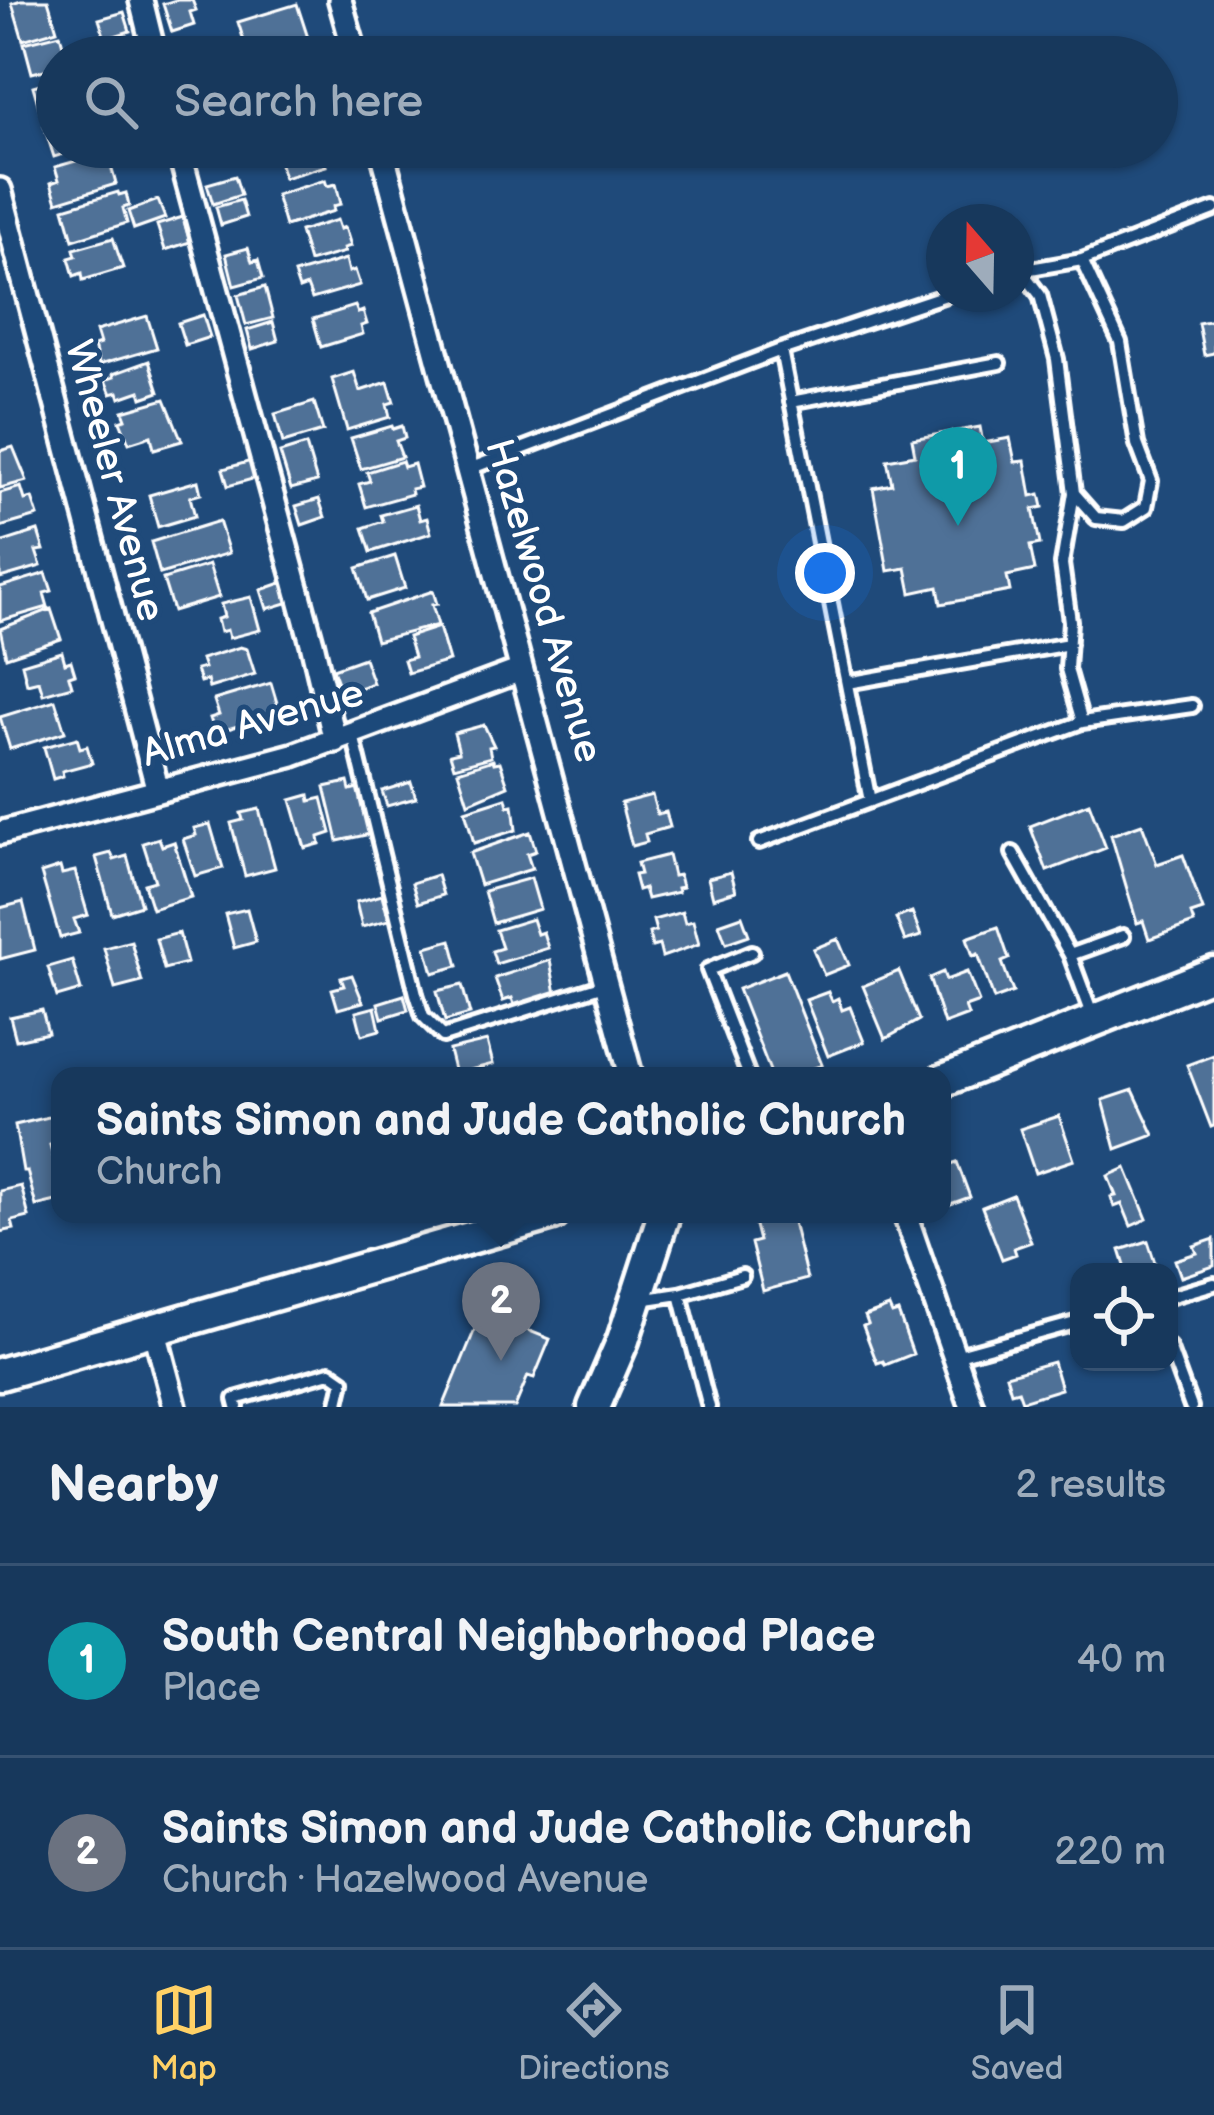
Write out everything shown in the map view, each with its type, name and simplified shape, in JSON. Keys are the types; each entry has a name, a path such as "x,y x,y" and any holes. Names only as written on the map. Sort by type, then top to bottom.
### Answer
{"street":[{"path":"141,0 150,36"},
{"path":"340,0 350,36"},
{"path":"184,168 313,643 344,738"},
{"name":"Hazelwood Avenue","path":"387,168 629,1067"},
{"name":"Wheeler Avenue","path":"0,190 158,791"},
{"name":"Alma Avenue","path":"0,833 344,738 520,670"},
{"path":"951,1077 1214,973"},
{"path":"0,1374 522,1223"},
{"path":"594,1407 637,1300 661,1223"},
{"path":"908,1223 972,1407"},
{"path":"154,1328 175,1407"}],"lane":[{"path":"1034,268 1082,260 1214,209"},
{"path":"1074,493 1096,518 1124,521 1145,507 1151,481 1137,444 1120,342 1082,260"},
{"path":"1034,288 1057,359 1074,493 1062,564 1070,621 1067,668 1082,722"},
{"path":"466,470 781,350 926,302"},
{"path":"781,350 870,801"},
{"path":"790,402 999,363"},
{"path":"847,683 1069,644"},
{"path":"759,842 1082,722 1192,706"},
{"path":"344,738 423,1016 443,1036 607,984"},
{"path":"1013,853 1070,955 1095,1021"},
{"path":"1070,955 1123,936"},
{"path":"746,1067 708,970 752,952"},
{"path":"637,1300 680,1294 742,1276"},
{"path":"1178,1294 1214,1284"},
{"path":"680,1294 709,1407"},
{"path":"954,1356 1070,1324"},
{"path":"1178,1371 1191,1407"},
{"path":"238,1407 235,1399 330,1372 343,1381 337,1407"}],"building":[{"path":"48,0 57,30 23,40 12,3"},
{"path":"192,0 196,10 190,12 194,25 172,32 163,4"},
{"path":"297,4 307,36 242,36 238,22"},
{"path":"124,12 130,31 104,36 99,19"},
{"path":"36,40 36,72 32,73 24,43"},
{"path":"55,168 112,168 116,184 57,202 51,183 59,180"},
{"path":"281,168 319,168 284,178"},
{"path":"235,176 241,195 213,204 207,184"},
{"path":"325,180 327,186 336,184 341,204 333,206 334,211 285,226 276,195"},
{"path":"126,193 127,223 73,240 64,208"},
{"path":"158,200 165,218 134,229 128,211"},
{"path":"241,200 246,217 221,225 216,207"},
{"path":"183,217 190,242 165,250 157,225"},
{"path":"337,220 340,229 345,227 351,246 309,262 300,231"},
{"path":"113,238 123,268 83,280 82,273 74,276 69,258 76,256 74,249"},
{"path":"248,248 263,278 234,286 226,254"},
{"path":"346,259 360,285 312,299 307,286 299,289 294,274"},
{"path":"265,287 273,318 246,325 238,295"},
{"path":"355,306 358,313 363,311 367,324 361,326 363,334 321,347 313,319"},
{"path":"203,315 210,337 185,345 178,323"},
{"path":"147,316 157,348 99,365 96,331"},
{"path":"1214,320 1214,353 1204,355 1198,323"},
{"path":"273,322 278,341 252,349 247,330"},
{"path":"149,361 159,392 142,398 140,391 120,398 118,392 111,394 105,380"},
{"path":"354,372 360,391 388,382 394,402 387,404 390,417 347,430 332,379"},
{"path":"165,399 182,441 154,449 151,436 129,443 120,421 126,419 123,411"},
{"path":"314,402 323,431 283,443 275,414"},
{"path":"402,426 405,438 396,441 402,457 361,469 351,438"},
{"path":"980,427 983,443 1010,438 1015,462 1025,461 1031,496 1040,494 1043,507 1033,509 1040,544 1030,546 1035,570 1007,576 1010,591 941,604 938,587 911,593 906,568 888,571 873,488 892,484 887,460 915,455 912,439"},
{"path":"306,445 317,482 291,489 280,453"},
{"path":"13,447 27,481 0,488 0,451"},
{"path":"251,461 256,478 228,486 223,469"},
{"path":"402,461 404,467 414,464 420,487 411,489 412,494 366,507 359,484 370,481 367,472"},
{"path":"198,481 201,494 190,497 195,516 158,527 149,495"},
{"path":"21,487 25,500 32,498 38,516 0,527 0,493"},
{"path":"319,499 325,517 302,525 296,506"},
{"path":"416,505 431,533 371,552 363,528 383,521 381,515"},
{"path":"219,521 229,553 160,574 151,542"},
{"path":"38,531 44,550 36,551 41,566 0,578 0,543"},
{"path":"395,556 405,588 367,600 357,568"},
{"path":"209,565 219,597 173,611 163,579"},
{"path":"46,573 52,591 44,593 48,607 0,621 0,587"},
{"path":"284,582 290,602 267,609 261,590"},
{"path":"433,591 438,625 376,641 368,613"},
{"path":"251,597 260,630 229,638 227,630 220,632 221,604"},
{"path":"51,609 61,639 6,657 0,629"},
{"path":"439,627 449,661 408,673 404,660 414,657 408,637"},
{"path":"247,649 255,674 209,688 207,680 200,682 196,670 204,668 201,659"},
{"path":"62,652 75,674 69,676 72,686 43,694 39,681 27,684 22,664"},
{"path":"364,658 373,683 342,694 333,669"},
{"path":"271,683 280,713 215,733 210,718 219,715 214,700"},
{"path":"55,700 65,732 10,749 0,717"},
{"path":"484,725 494,746 489,747 491,757 454,767 450,754 459,752 454,733"},
{"path":"77,738 80,748 87,746 92,763 62,771 63,776 53,779 44,747"},
{"path":"500,762 508,786 468,803 458,771"},
{"path":"348,782 350,790 358,788 370,834 338,841 325,787"},
{"path":"411,782 416,798 387,806 382,791"},
{"path":"309,795 310,801 322,798 331,833 319,837 320,844 305,848 291,800"},
{"path":"652,795 657,814 666,812 670,827 645,834 647,842 632,846 621,803"},
{"path":"506,798 508,806 513,805 516,830 474,843 465,811"},
{"path":"1089,803 1106,848 1047,871 1030,826"},
{"path":"259,809 275,868 245,876 231,823 243,820 241,813"},
{"path":"210,824 223,868 195,876 183,839 196,835 194,828"},
{"path":"1142,824 1157,864 1183,855 1203,910 1191,914 1194,923 1149,939 1143,921 1137,923 1111,835"},
{"path":"530,832 536,851 527,854 532,869 480,885 470,853"},
{"path":"159,838 162,846 174,842 191,897 152,909 144,884 155,881 143,843"},
{"path":"111,853 114,860 127,856 141,905 112,914 96,857"},
{"path":"668,855 673,876 679,875 682,887 647,899 644,888 638,890 637,863"},
{"path":"60,867 62,874 75,871 88,915 74,919 79,933 60,938 41,873"},
{"path":"731,872 736,891 713,898 708,878"},
{"path":"437,875 443,895 418,903 412,883"},
{"path":"531,878 540,909 493,923 484,891"},
{"path":"382,895 389,920 362,927 356,902"},
{"path":"23,902 35,950 0,959 0,908"},
{"path":"247,909 256,942 234,948 225,914"},
{"path":"682,912 685,923 693,921 699,944 662,957 659,945 652,947 653,920"},
{"path":"912,912 921,936 905,941 896,918"},
{"path":"742,916 749,935 726,943 719,924"},
{"path":"532,919 548,948 496,964 492,951 502,948 496,930"},
{"path":"998,927 1009,959 1002,962 1013,992 994,999 967,938"},
{"path":"179,933 187,963 164,969 156,939"},
{"path":"838,939 849,965 824,975 813,949"},
{"path":"451,940 458,966 433,973 426,947"},
{"path":"131,941 142,982 115,989 104,948"},
{"path":"72,960 81,990 57,997 48,967"},
{"path":"550,960 556,994 515,1008 512,998 503,1001 495,978"},
{"path":"785,971 822,1065 768,1067 738,989"},
{"path":"899,971 919,1020 885,1039 863,986"},
{"path":"943,972 946,980 967,972 979,1002 965,1007 968,1015 944,1024 929,978"},
{"path":"352,975 363,1002 338,1009 332,989 344,986 341,978"},
{"path":"462,985 470,1014 445,1021 437,991"},
{"path":"828,992 832,1001 838,998 842,1010 850,1007 864,1042 828,1056 806,1000"},
{"path":"404,995 408,1010 382,1018 378,1003"},
{"path":"375,1007 380,1030 362,1035 356,1012"},
{"path":"42,1010 48,1033 16,1040 10,1017"},
{"path":"487,1041 493,1064 453,1067 449,1050"},
{"path":"1214,1055 1214,1126 1211,1127 1187,1065"},
{"path":"1133,1090 1154,1135 1116,1149 1103,1100"},
{"path":"51,1116 51,1202 36,1206 27,1171 23,1171 15,1125"},
{"path":"1059,1116 1074,1160 1035,1173 1020,1129"},
{"path":"957,1162 970,1197 951,1204 951,1164"},
{"path":"1126,1168 1147,1219 1131,1226 1122,1204 1114,1207 1111,1197 1116,1196 1108,1176"},
{"path":"21,1186 29,1217 12,1221 14,1229 0,1232 0,1191"},
{"path":"1013,1195 1031,1242 1002,1259 982,1207"},
{"path":"754,1223 793,1223 807,1279 763,1291 751,1243 759,1241"},
{"path":"1214,1239 1214,1266 1181,1277 1175,1260 1197,1253 1194,1246"},
{"path":"1148,1241 1155,1263 1124,1263 1120,1250"},
{"path":"495,1298 535,1315 527,1330 550,1339 534,1378 528,1376 515,1407 443,1407 482,1312 489,1314"},
{"path":"889,1307 892,1314 898,1312 913,1354 885,1365 877,1363 863,1326 868,1324 865,1316"},
{"path":"1053,1362 1061,1389 1022,1401 1018,1390 1011,1392 1006,1375"}],"place":[{"name":"South Central Neighborhood Place","path":"958,526"},
{"name":"Saints Simon and Jude Catholic Church","path":"501,1361"}]}
